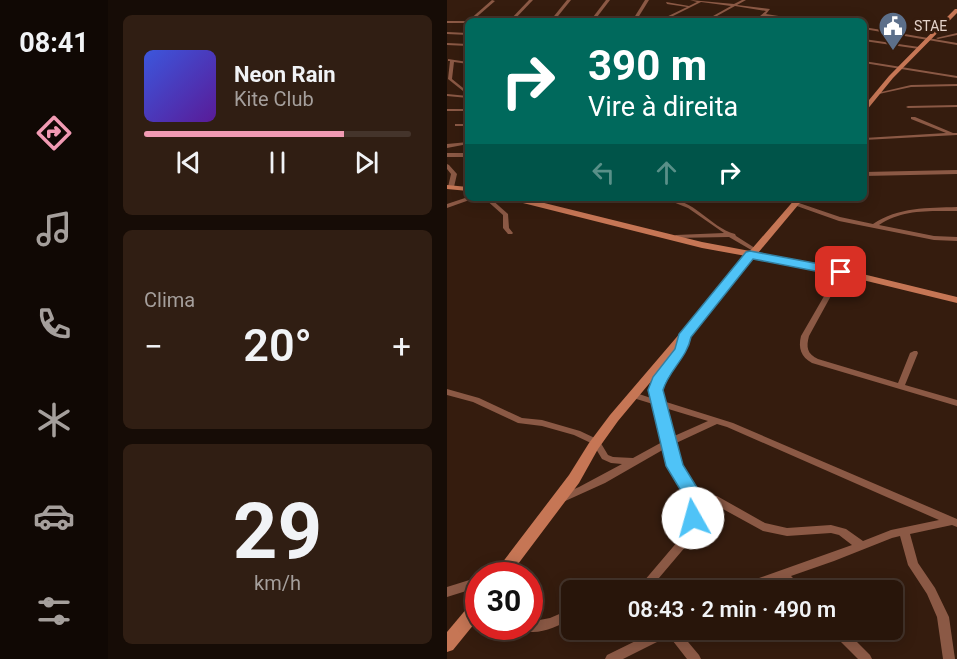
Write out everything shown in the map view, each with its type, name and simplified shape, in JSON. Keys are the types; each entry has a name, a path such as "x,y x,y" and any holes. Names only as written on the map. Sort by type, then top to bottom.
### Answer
{"street":[{"path":"514,18 531,0"},
{"path":"554,18 569,0"},
{"path":"595,18 608,0"},
{"path":"636,18 647,0"},
{"path":"692,0 769,10 760,18"},
{"path":"711,18 744,0"},
{"path":"474,18 493,1"},
{"path":"666,18 701,1"},
{"path":"667,3 690,6"},
{"path":"867,107 919,48 957,10"},
{"path":"764,15 786,18"},
{"path":"447,22 465,22"},
{"path":"867,29 927,40 957,34"},
{"path":"447,33 465,34"},
{"path":"936,39 956,44"},
{"path":"867,40 919,48"},
{"path":"447,44 465,45"},
{"path":"465,63 449,60 450,78 465,91"},
{"path":"867,62 957,77"},
{"path":"879,93 917,85 957,85"},
{"path":"447,95 465,94"},
{"path":"908,106 957,106"},
{"path":"447,110 465,110"},
{"path":"913,118 955,134"},
{"path":"457,125 465,125"},
{"path":"867,139 955,134"},
{"path":"447,146 465,143"},
{"path":"447,155 465,155"},
{"path":"447,166 454,174 449,187 465,189"},
{"path":"867,174 957,172"},
{"path":"447,206 465,200"},
{"path":"490,201 506,215 506,228 510,233"},
{"path":"526,201 957,300"},
{"path":"674,201 690,207 714,225 733,235 753,252"},
{"path":"510,562 558,500 596,442 633,395 798,201 826,216 934,238 957,238"},
{"path":"874,226 890,215 912,211 957,209"},
{"path":"676,237 733,235"},
{"path":"841,272 805,336 803,346 805,353 815,361 957,403"},
{"path":"651,580 688,536 692,526 695,499 675,466 667,443 655,390 658,381 682,350 684,337"},
{"path":"900,387 914,353"},
{"path":"447,392 476,400 521,421 555,426 596,442 605,457 611,460 633,462"},
{"path":"633,395 714,422 730,425 954,522"},
{"path":"558,500 583,490 667,443 714,422"},
{"path":"695,499 714,499 763,527 787,532 831,529 841,532 861,545"},
{"path":"765,580 904,531 954,522"},
{"path":"904,531 913,565 934,597 943,617 949,659"},
{"path":"782,574 788,580"},
{"path":"447,592 465,586"},
{"path":"543,624 561,618"},
{"path":"447,644 465,625"},
{"path":"611,659 650,640"},
{"path":"677,640 695,659"},
{"path":"847,640 866,659"}],"place":[{"name":"STAE","path":"893,52"}],"route":[{"path":"693,518 695,499 675,466 667,443 655,390 658,381 682,350 684,337 750,255 841,272"}]}
